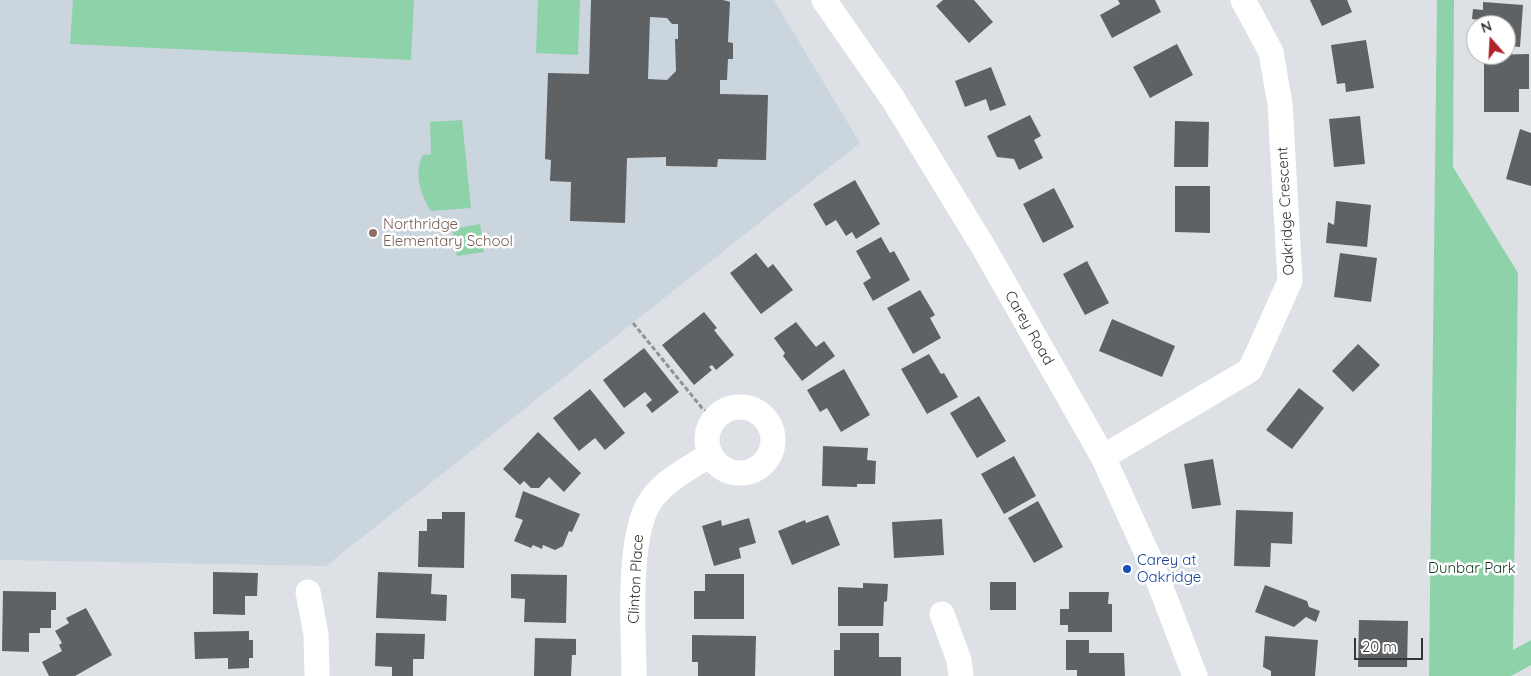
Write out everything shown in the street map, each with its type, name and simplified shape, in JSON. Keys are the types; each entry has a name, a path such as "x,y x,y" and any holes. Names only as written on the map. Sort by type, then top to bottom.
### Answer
{"street":[{"name":"Carey Road","path":"824,0 908,124 984,248 1102,458 1151,562 1196,676"},
{"name":"Oakridge Crescent","path":"1102,458 1250,370 1290,281 1278,95 1271,52 1243,0"},
{"path":"738,407 751,409 762,416 770,426 772,445 765,463 754,470 742,474 729,472 718,465 710,455 707,442 708,429 715,418 726,410 738,407"},
{"name":"Clinton Place","path":"634,676 634,560 636,536 642,516 654,496 674,478 710,455"},
{"path":"308,592 316,634 317,676"},
{"path":"942,614 959,660 962,676"}],"path":[{"path":"633,323 702,408 715,418"}],"shaded area":[{"name":"Northridge Elementary School","path":"0,0 774,0 860,143 326,566 0,560"}],"green space":[{"path":"73,0 414,0 411,60 70,44"},
{"path":"538,0 580,0 578,55 536,53"},
{"name":"Dunbar Park","path":"1437,0 1454,0 1453,167 1518,273 1513,650 1531,640 1531,665 1511,676 1429,676"},
{"path":"462,120 471,208 431,211 421,191 418,176 423,155 431,154 430,122"},
{"path":"480,224 484,252 457,256 452,229"}],"building":[{"path":"591,0 723,0 730,2 728,42 733,43 733,59 728,59 727,80 720,80 720,94 768,95 766,160 718,159 717,167 666,166 666,157 627,158 625,223 570,221 571,182 550,181 551,160 545,159 548,73 589,74","holes":["650,17 667,18 672,24 678,24 678,39 675,39 676,71 667,80 648,79"]},
{"path":"943,0 974,0 993,22 969,43 936,6"},
{"path":"1118,0 1155,0 1161,12 1112,38 1100,15 1120,4"},
{"path":"1310,0 1347,0 1352,12 1322,26"},
{"path":"1483,2 1523,5 1520,47 1516,47 1516,15 1472,15 1473,9 1483,10"},
{"path":"1366,40 1374,88 1346,92 1345,83 1337,84 1331,45"},
{"path":"1177,44 1193,75 1150,98 1133,67"},
{"path":"1516,54 1529,54 1529,89 1519,89 1519,112 1484,112 1484,65 1516,65"},
{"path":"991,67 1006,105 990,111 986,99 965,107 955,81"},
{"path":"1030,115 1041,136 1034,140 1043,158 1019,170 1014,159 997,157 987,136"},
{"path":"1360,116 1365,164 1334,167 1329,119"},
{"path":"1175,121 1209,122 1208,167 1174,167"},
{"path":"1520,129 1531,133 1531,186 1506,179"},
{"path":"855,180 880,224 856,239 852,232 846,236 836,220 826,226 813,204"},
{"path":"1175,186 1210,186 1210,233 1175,232"},
{"path":"1054,188 1074,227 1043,243 1023,204"},
{"path":"1336,201 1371,205 1367,247 1326,243 1328,222 1334,225"},
{"path":"881,237 890,253 894,251 910,280 873,301 863,283 871,278 856,251"},
{"path":"756,253 768,268 773,264 793,290 761,314 730,273"},
{"path":"1340,253 1377,258 1371,302 1334,297"},
{"path":"1087,261 1109,303 1085,315 1063,274"},
{"path":"920,290 935,315 930,318 941,338 913,354 887,308"},
{"path":"704,312 717,328 714,330 734,355 716,370 712,365 709,367 712,370 694,385 662,345"},
{"path":"1112,319 1175,346 1162,377 1099,351"},
{"path":"796,322 816,347 824,341 835,356 802,381 783,356 785,353 774,338"},
{"path":"1358,344 1380,365 1353,392 1332,371"},
{"path":"644,348 679,392 652,413 646,405 652,400 645,392 624,408 603,380"},
{"path":"929,354 941,374 944,373 958,397 927,414 901,369"},
{"path":"844,369 870,415 841,432 827,408 820,412 807,390"},
{"path":"1299,388 1324,408 1292,449 1266,430"},
{"path":"590,389 625,433 605,450 595,438 579,451 553,418"},
{"path":"979,396 1006,441 977,458 950,413"},
{"path":"538,432 581,473 564,492 549,477 539,488 531,488 524,481 520,485 503,469"},
{"path":"823,446 868,448 867,460 876,461 875,484 857,484 857,487 822,486"},
{"path":"1014,456 1036,496 1004,514 981,474"},
{"path":"1213,459 1221,505 1192,509 1184,464"},
{"path":"523,491 580,514 572,532 569,531 563,546 555,550 543,545 542,549 533,545 531,548 514,541 523,520 515,517"},
{"path":"1038,501 1063,547 1034,563 1008,518"},
{"path":"1236,510 1293,512 1292,544 1271,543 1270,567 1234,566"},
{"path":"442,512 465,512 464,568 418,567 419,531 427,531 427,519 442,519"},
{"path":"828,515 840,545 792,565 778,531 805,520 806,523"},
{"path":"749,518 756,543 739,548 741,558 714,566 702,526 721,520 722,526"},
{"path":"942,519 944,555 894,558 892,522"},
{"path":"213,572 258,573 257,596 245,596 245,615 213,614"},
{"path":"378,572 432,574 431,594 447,595 446,621 376,618"},
{"path":"511,574 567,575 566,623 524,622 525,599 511,598"},
{"path":"705,574 744,574 744,619 694,619 694,591 705,591"},
{"path":"990,582 1016,582 1016,610 990,610"},
{"path":"863,583 888,584 887,601 884,602 883,626 838,626 838,587 863,588"},
{"path":"1265,585 1307,601 1309,607 1320,611 1316,622 1306,617 1294,627 1255,612"},
{"path":"3,591 56,592 56,610 51,610 51,628 40,628 40,633 29,633 29,652 2,651"},
{"path":"1069,592 1109,592 1108,604 1112,604 1112,632 1068,632 1068,625 1060,625 1060,609 1069,609"},
{"path":"86,608 112,655 75,676 49,676 42,662 62,651 59,645 62,643 55,631 69,623 66,618"},
{"path":"1359,620 1408,621 1407,667 1358,667"},
{"path":"249,631 249,640 253,640 253,658 249,658 249,668 228,669 228,658 195,659 194,632"},
{"path":"376,633 425,634 424,659 413,659 413,676 392,676 392,667 375,666"},
{"path":"840,633 879,633 879,657 901,657 901,676 834,676 834,650 840,650"},
{"path":"692,635 756,636 755,676 698,676 698,662 692,662"},
{"path":"1265,636 1318,640 1315,676 1271,676 1271,671 1263,667"},
{"path":"535,638 576,639 576,655 572,655 571,676 534,676"},
{"path":"1066,640 1089,640 1089,653 1124,653 1125,676 1077,676 1077,670 1066,670"}],"place":[{"name":"Northridge Elementary School","path":"373,233"},
{"name":"Carey at Oakridge","path":"1127,569"}]}
